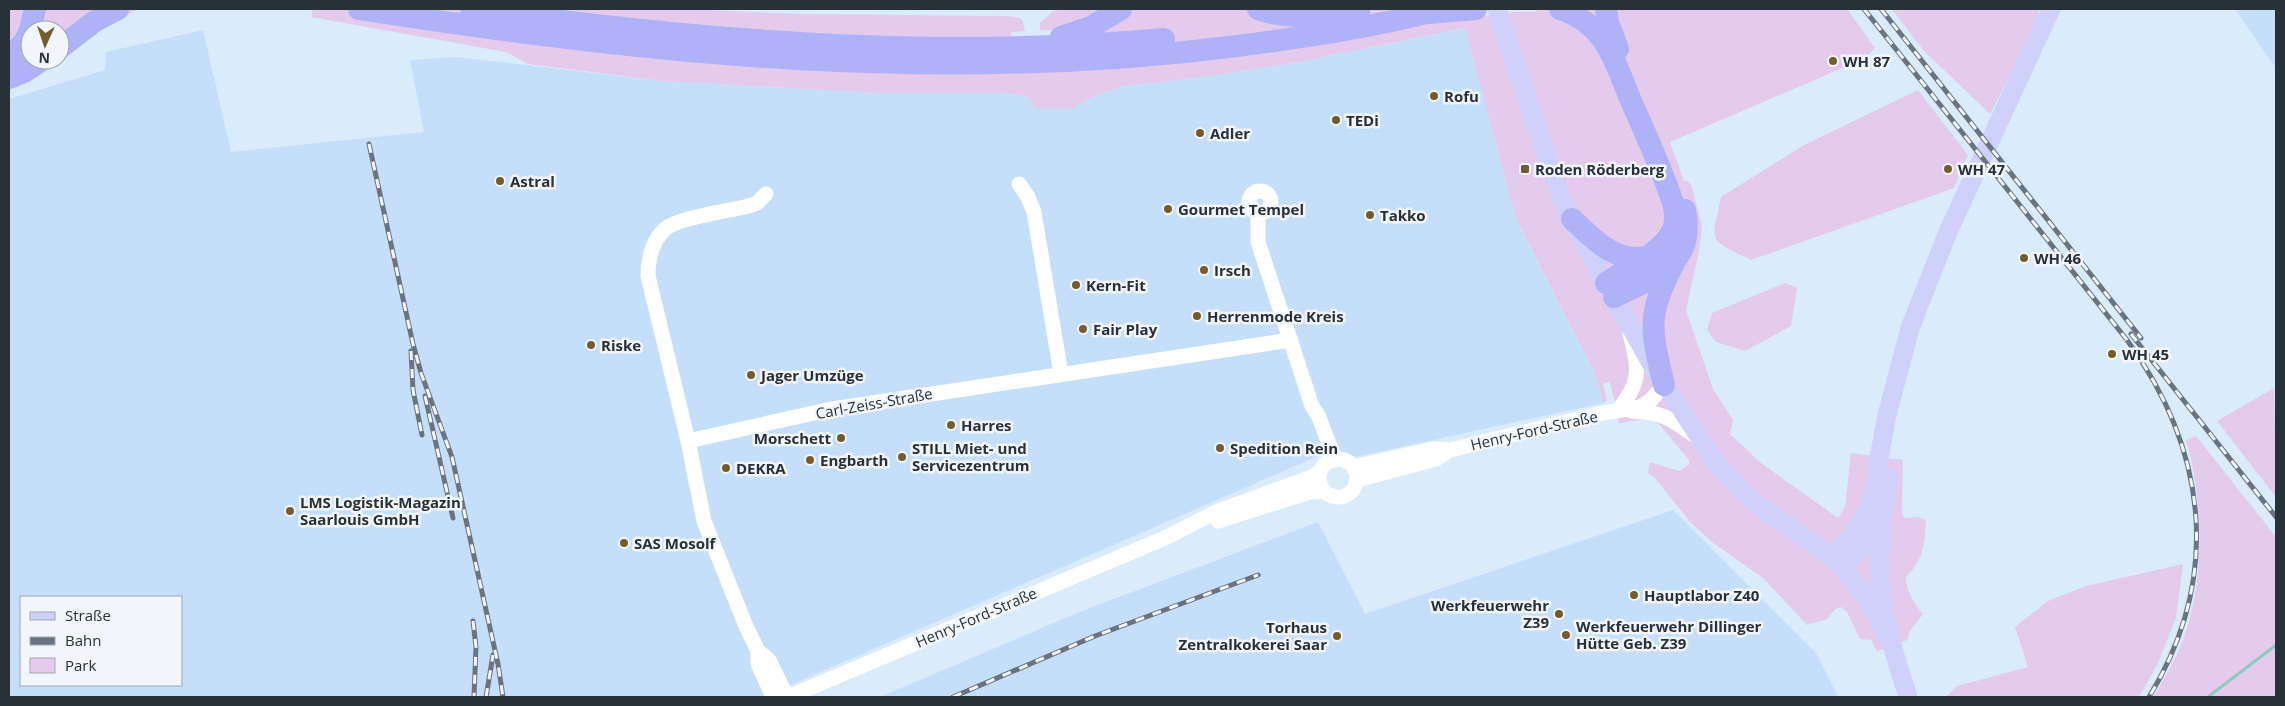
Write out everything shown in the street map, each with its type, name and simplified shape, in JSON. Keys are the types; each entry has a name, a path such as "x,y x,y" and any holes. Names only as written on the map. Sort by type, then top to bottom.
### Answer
{"highway":[{"path":"70,40 95,21 118,9"},
{"path":"359,9 574,40 726,56 897,64 1012,51 1192,36 1367,11"},
{"path":"471,9 634,30 737,39 897,48 968,48 1012,51"},
{"path":"1053,49 1121,9"},
{"path":"1258,9 1282,14 1306,15 1367,11"},
{"path":"1560,9 1579,17 1592,27 1605,42 1674,205 1675,218 1673,230 1657,250 1646,257 1610,290"},
{"path":"1606,9 1612,36 1681,198 1685,212 1686,240 1681,254 1673,265 1658,298 1652,328 1654,346 1664,385"},
{"path":"1053,49 1177,53 1264,42 1451,10"},
{"path":"9,58 20,46"},
{"path":"9,78 27,70"},
{"path":"1572,219 1594,240 1616,255 1635,259 1646,257"},
{"path":"1610,290 1656,277 1673,265"}],"main road":[{"path":"1497,9 1550,166 1572,219 1629,326 1664,385 1717,464 1740,489 1838,562 1860,588 1889,637"},
{"path":"1838,562 1870,509 1875,491 1887,415 1899,366 1928,278 2051,9"},
{"path":"1899,366 1886,503 1882,521 1880,577 1889,637 1906,692"},
{"path":"1838,562 1873,537 1882,521"}],"street":[{"path":"1019,184 1028,197 1034,212 1060,374"},
{"path":"766,194 757,203 749,206 671,226 664,230 651,253 648,264 649,285 688,441 704,521 758,651 758,664 772,697"},
{"path":"1258,212 1258,242 1292,340 1327,465 1319,482 1324,491 1332,496 1342,497 1352,491 1355,473 1345,461 1327,465"},
{"path":"1618,410 1630,395 1637,377 1636,356 1629,326"},
{"name":"Carl-Zeiss-Straße","path":"688,441 832,409 1292,340"},
{"name":"Henry-Ford-Straße","path":"1355,473 1433,449 1450,450 1618,410 1641,407 1651,400 1664,385"},
{"path":"1618,410 1658,413 1668,417 1699,439"},
{"name":"Henry-Ford-Straße","path":"787,697 1164,538 1216,512 1309,478 1327,465"},
{"name":"Henry-Ford-Straße","path":"1164,538 1310,492 1324,491"},
{"path":"758,651 769,660 787,697"}],"shaded area":[{"path":"2235,9 2276,9 2276,68"},
{"path":"1466,28 1516,218 1594,371 1603,403 1355,457 1335,452 1316,457 763,697 9,697 9,99 105,70 106,52 203,30 231,152 424,132 410,60 456,57 662,81 876,93 1007,93 1072,109 1096,95 1125,86 1196,78 1289,64"},
{"path":"1673,510 1816,653 1838,697 880,697 1082,611 1318,522 1365,614"}],"green space":[{"path":"9,9 139,9 118,19 70,51 70,20 20,20 20,70 44,70 30,80 9,89"},
{"path":"313,9 691,9 799,14 1009,16 1022,19 1025,31 1011,32 1013,73 1054,72 1052,30 1040,30 1040,23 1053,11 1064,9 1458,9 1461,19 1512,12 1536,12 1537,9 1847,9 1875,48 1866,58 1670,142 1684,181 1688,181 1692,187 1702,226 1699,251 1686,310 1713,389 1733,420 1730,434 1761,463 1838,518 1845,507 1851,453 1903,460 1902,514 1905,518 1918,517 1926,520 1925,537 1920,557 1906,577 1911,597 1923,614 1910,631 1907,640 1877,651 1871,640 1860,639 1847,612 1841,607 1835,609 1827,619 1807,625 1763,578 1712,542 1691,523 1654,477 1648,473 1650,462 1679,471 1689,465 1689,460 1658,423 1645,419 1619,423 1610,382 1603,384 1607,401 1603,403 1594,371 1516,218 1465,28 1289,64 1196,78 1125,86 1096,95 1072,109 1035,108 1029,97 1007,93 876,93 662,81 528,64 506,52 311,17"},
{"path":"1892,9 2039,9 2032,34 1990,114 1923,50"},
{"path":"1918,90 1968,155 1954,188 1751,260 1726,248 1716,238 1714,232 1721,197 1804,145"},
{"path":"1785,283 1797,288 1791,326 1745,351 1716,342 1707,330 1712,313"},
{"path":"2274,388 2276,497 2217,421"},
{"path":"2196,436 2276,537 2276,697 2153,697 2170,669 2183,640 2195,593 2200,540 2199,514 2192,463 2186,440"},
{"path":"2183,564 2176,618 2158,663 2139,697 1946,697 1957,686 2028,667 2015,627 2048,601 2086,586"}],"waterway":[{"path":"2208,697 2276,645"}],"railway":[{"path":"1864,9 2127,340 2154,382 2175,426 2189,470 2196,516 2195,561 2188,607 2172,652 2149,697"},
{"path":"1881,9 2141,338"},
{"path":"369,144 413,344 421,373 452,457 498,664 503,697"},
{"path":"2131,334 2276,517"},
{"path":"411,351 413,390 422,435"},
{"path":"425,396 453,518"},
{"path":"953,697 1095,636 1258,575"},
{"path":"473,621 476,647 474,697"},
{"path":"486,697 493,655"}],"place":[{"name":"WH 87","path":"1833,61"},
{"name":"Rofu","path":"1434,96"},
{"name":"TEDi","path":"1336,120"},
{"name":"Adler","path":"1200,133"},
{"name":"Roden Röderberg","path":"1525,169"},
{"name":"WH 47","path":"1948,169"},
{"name":"Astral","path":"500,181"},
{"name":"Gourmet Tempel","path":"1168,209"},
{"name":"Takko","path":"1370,215"},
{"name":"WH 46","path":"2024,258"},
{"name":"Irsch","path":"1204,270"},
{"name":"Kern-Fit","path":"1076,285"},
{"name":"Herrenmode Kreis","path":"1197,316"},
{"name":"Fair Play","path":"1083,329"},
{"name":"Riske","path":"591,345"},
{"name":"WH 45","path":"2112,354"},
{"name":"Jager Umzüge","path":"751,375"},
{"name":"Harres","path":"951,425"},
{"name":"Morschett","path":"841,438"},
{"name":"Spedition Rein","path":"1220,448"},
{"name":"STILL Miet- und Servicezentrum","path":"902,457"},
{"name":"Engbarth","path":"810,460"},
{"name":"DEKRA","path":"726,468"},
{"name":"LMS Logistik-Magazin Saarlouis GmbH","path":"290,511"},
{"name":"SAS Mosolf","path":"624,543"},
{"name":"Hauptlabor Z40","path":"1634,595"},
{"name":"Werkfeuerwehr Z39","path":"1559,614"},
{"name":"Werkfeuerwehr Dillinger Hütte Geb. Z39","path":"1566,635"},
{"name":"Torhaus Zentralkokerei Saar","path":"1337,636"}]}
